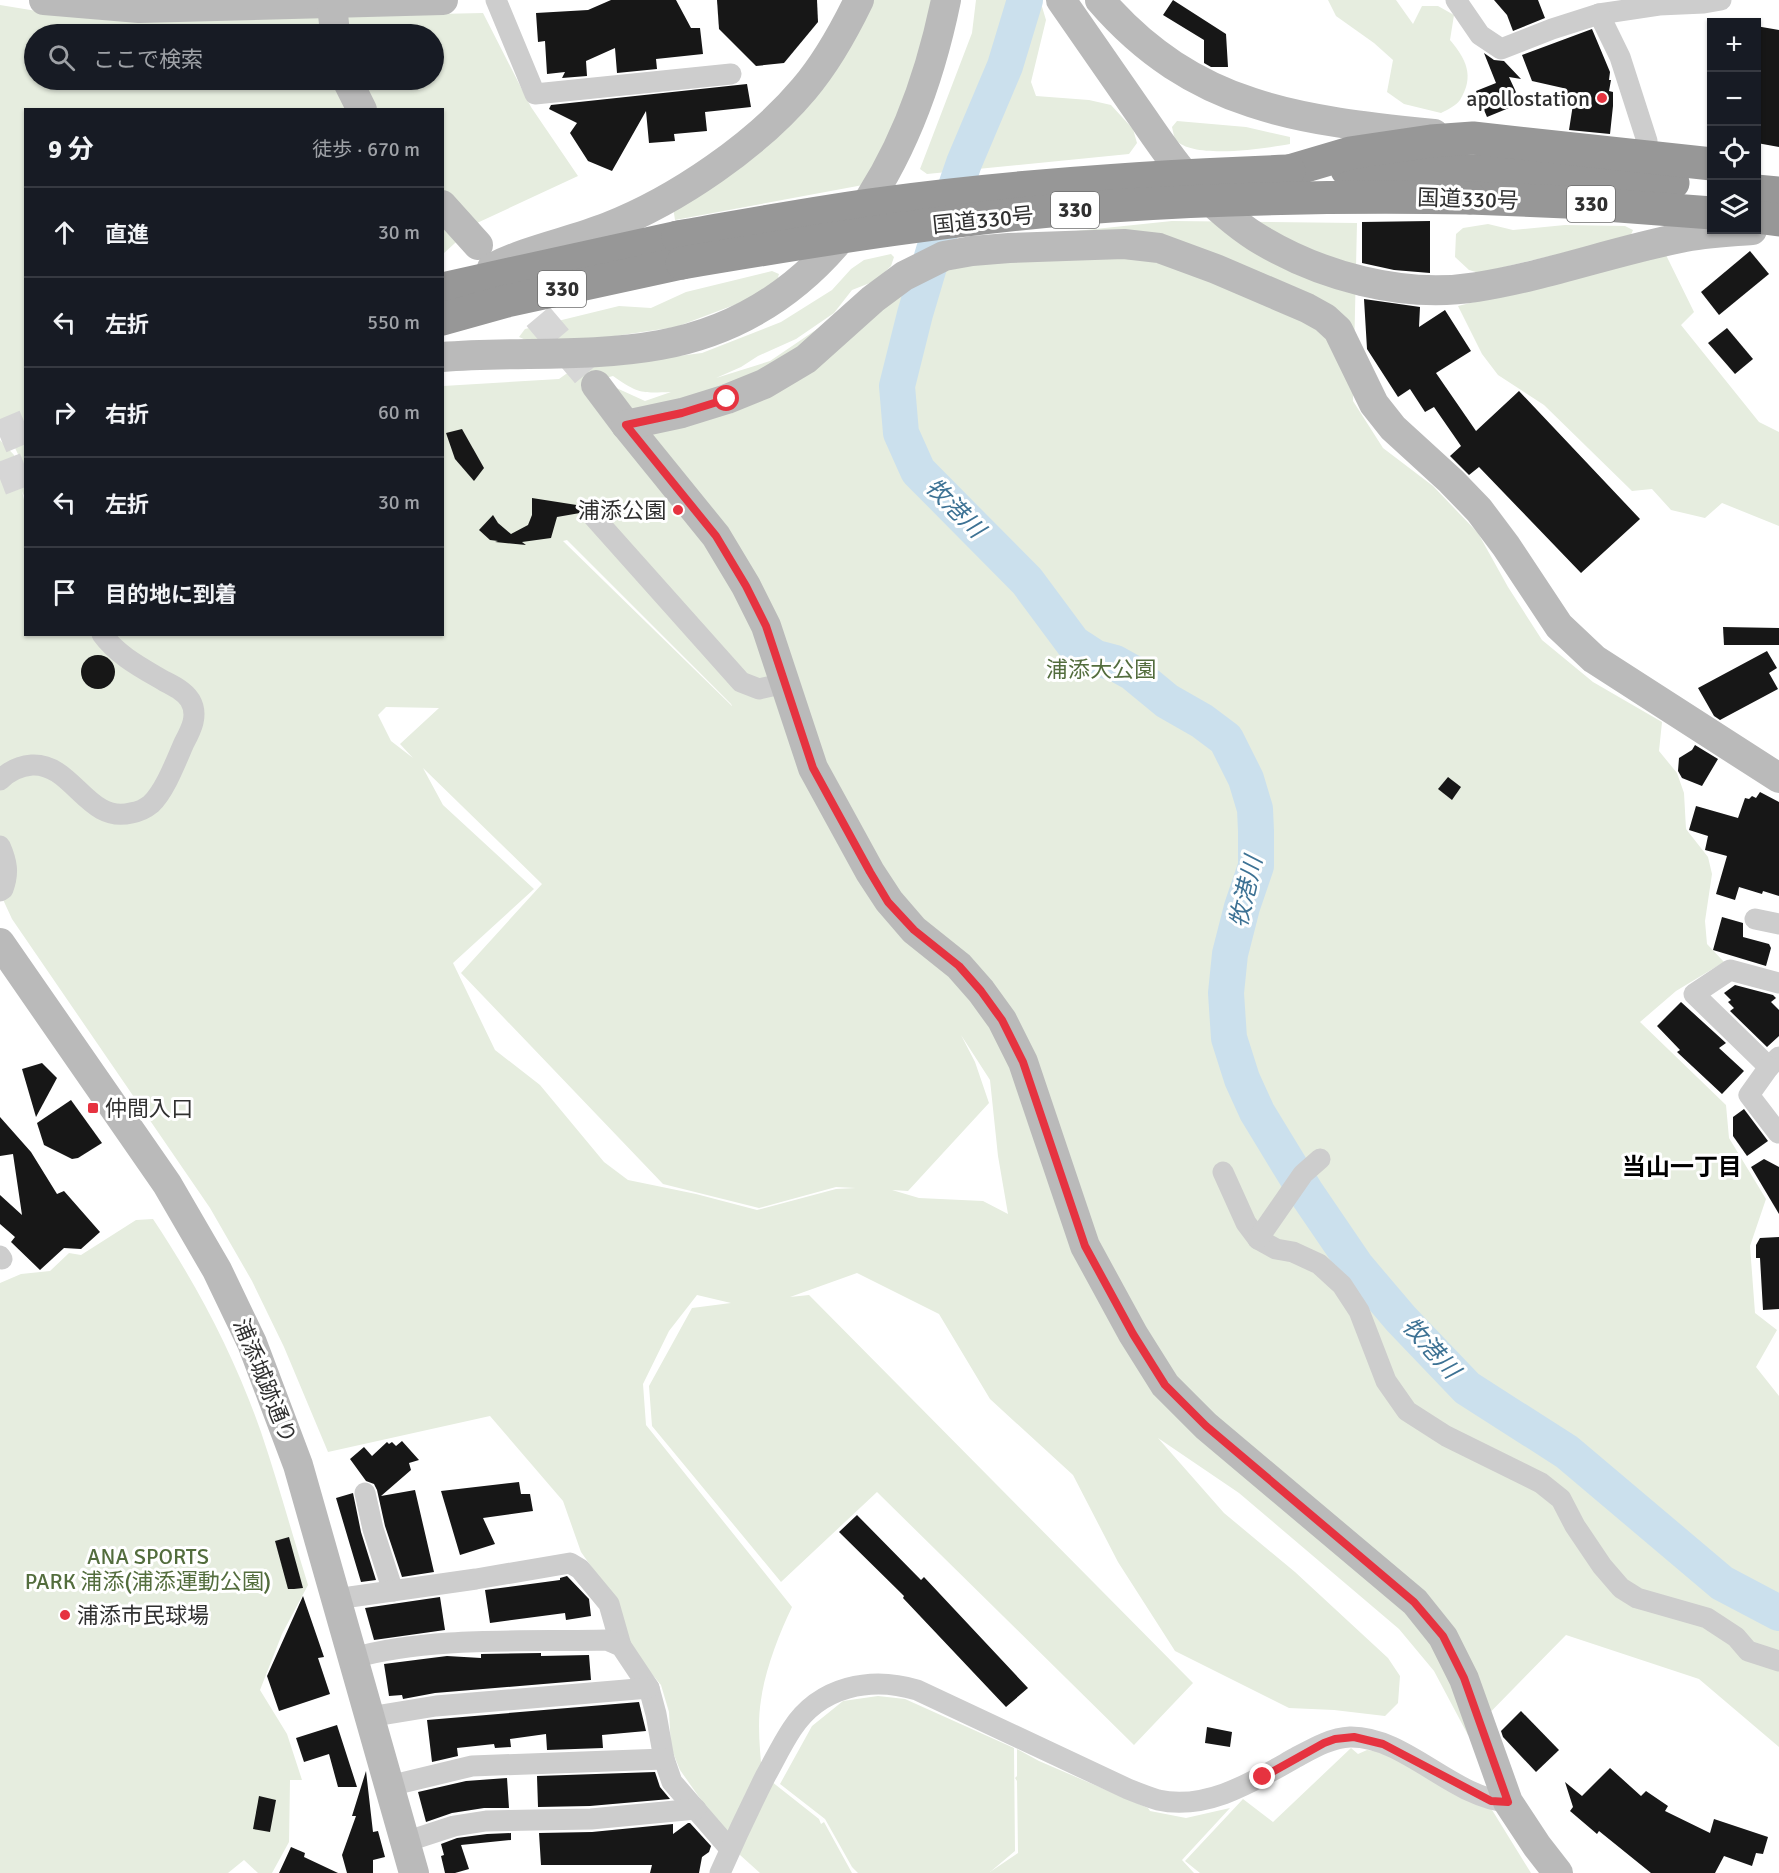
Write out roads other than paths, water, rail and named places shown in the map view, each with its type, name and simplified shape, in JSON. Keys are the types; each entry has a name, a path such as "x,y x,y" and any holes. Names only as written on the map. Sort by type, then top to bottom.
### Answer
{"highway":[{"path":"1473,138 1707,163"},
{"name":"330","path":"1288,171 1350,153 1431,141 1473,138"},
{"path":"1761,169 1779,171"},
{"name":"国道330号","path":"444,318 680,250 846,208 1005,189 1120,179 1288,171 1471,185 1577,203 1707,213"},
{"name":"国道330号","path":"450,287 680,250 1109,206 1223,200 1398,197 1471,185 1587,176 1707,186"},
{"path":"1761,191 1779,193"},
{"path":"1761,219 1779,222"}],"street":[{"path":"44,0 139,8 443,0"},
{"path":"496,0 535,94 731,74"},
{"path":"450,287 508,260 608,227 645,210 688,185 740,150 772,122 804,89 835,46 859,0"},
{"path":"444,357 627,349 661,345 688,339 740,319 784,293 802,279 832,248 860,215 872,196 897,148 919,96 940,31 946,0"},
{"path":"1061,0 1152,131 1190,180 1235,222 1256,237 1279,250 1333,273 1383,286 1430,289 1474,287 1520,279 1669,240 1719,234"},
{"path":"1100,0 1131,32 1157,54 1212,88 1241,100 1277,111 1366,127 1473,138"},
{"path":"1456,0 1480,35 1501,49 1552,28 1599,14 1659,4 1704,3 1721,0"},
{"path":"331,2 334,24"},
{"path":"1599,14 1620,57 1647,141"},
{"path":"352,90 361,108"},
{"path":"444,207 478,245"},
{"path":"1761,227 1779,222"},
{"path":"626,425 682,413 727,399 764,384 806,359 873,299 904,276 944,256 1009,248 1124,244 1159,248 1216,269 1325,318 1338,330 1374,404 1393,428 1479,510 1559,626 1594,659 1779,778"},
{"path":"596,385 716,536 746,586 766,626 813,768 888,902 908,923 959,966 1002,1020 1023,1062 1085,1246 1133,1334 1165,1385 1206,1426 1414,1602 1443,1636 1464,1678 1508,1802 1558,1873"},
{"path":"592,515 741,682 759,689 785,683"},
{"path":"0,780 17,768 26,765 44,766 63,776 92,804 115,814 140,811 151,804 159,793 191,731 194,717 191,703 178,689 120,653 104,636"},
{"path":"0,846 8,874 3,889 0,891"},
{"path":"1755,919 1779,924"},
{"name":"浦添城跡通り","path":"0,943 161,1175 217,1270 252,1343 298,1465 414,1873"},
{"path":"1778,1133 1749,1095 1774,1062 1694,994 1730,970 1779,983"},
{"path":"1262,1234 1303,1174 1320,1159"},
{"path":"1223,1172 1246,1223 1262,1234 1276,1249 1293,1252 1319,1264 1342,1285 1359,1311 1386,1381 1407,1411 1446,1436 1540,1484 1561,1499 1575,1526 1602,1566 1621,1588 1637,1598 1707,1618 1736,1636 1748,1651 1779,1661"},
{"path":"365,1493 373,1529 393,1590"},
{"path":"336,1599 570,1563 580,1569 609,1604 621,1646 648,1688 656,1714 664,1759 672,1782 730,1849"},
{"path":"353,1658 387,1649 454,1643 607,1640 621,1646"},
{"path":"720,1873 760,1788 793,1728 808,1710 826,1696 845,1687 862,1684 883,1683 917,1690 1128,1789 1160,1800 1190,1802 1221,1795 1263,1777 1324,1743 1354,1737 1398,1751 1491,1801 1508,1802"},
{"path":"369,1717 436,1706 648,1688"},
{"path":"389,1786 472,1766 664,1759"},
{"path":"405,1842 454,1826 486,1821 591,1819 696,1809"}],"waterway":[{"name":"牧港川","path":"1025,0 1005,66 964,163 934,250 897,386 901,433 918,471 1027,581 1073,643 1096,658 1115,663 1133,673 1167,701 1202,721 1226,739 1246,779 1255,809 1256,831 1256,866 1242,907 1230,954 1226,993 1229,1038 1242,1079 1257,1112 1307,1194 1356,1266 1401,1319 1467,1388 1567,1452 1722,1583 1779,1613"}],"tunnel":[{"path":"509,282 596,385"},
{"path":"0,437 24,427"},
{"path":"0,479 24,470"}],"place":[{"name":"apollostation","path":"1602,98"},
{"name":"浦添公園","path":"678,510"},
{"name":"仲間入口","path":"93,1108"},
{"name":"浦添市民球場","path":"65,1615"}],"district":[{"name":"当山一丁目","path":"1682,1167"}],"park label":[{"name":"浦添大公園","path":"1101,669"},
{"name":"ANA SPORTS PARK 浦添(浦添運動公園)","path":"148,1568"}]}
